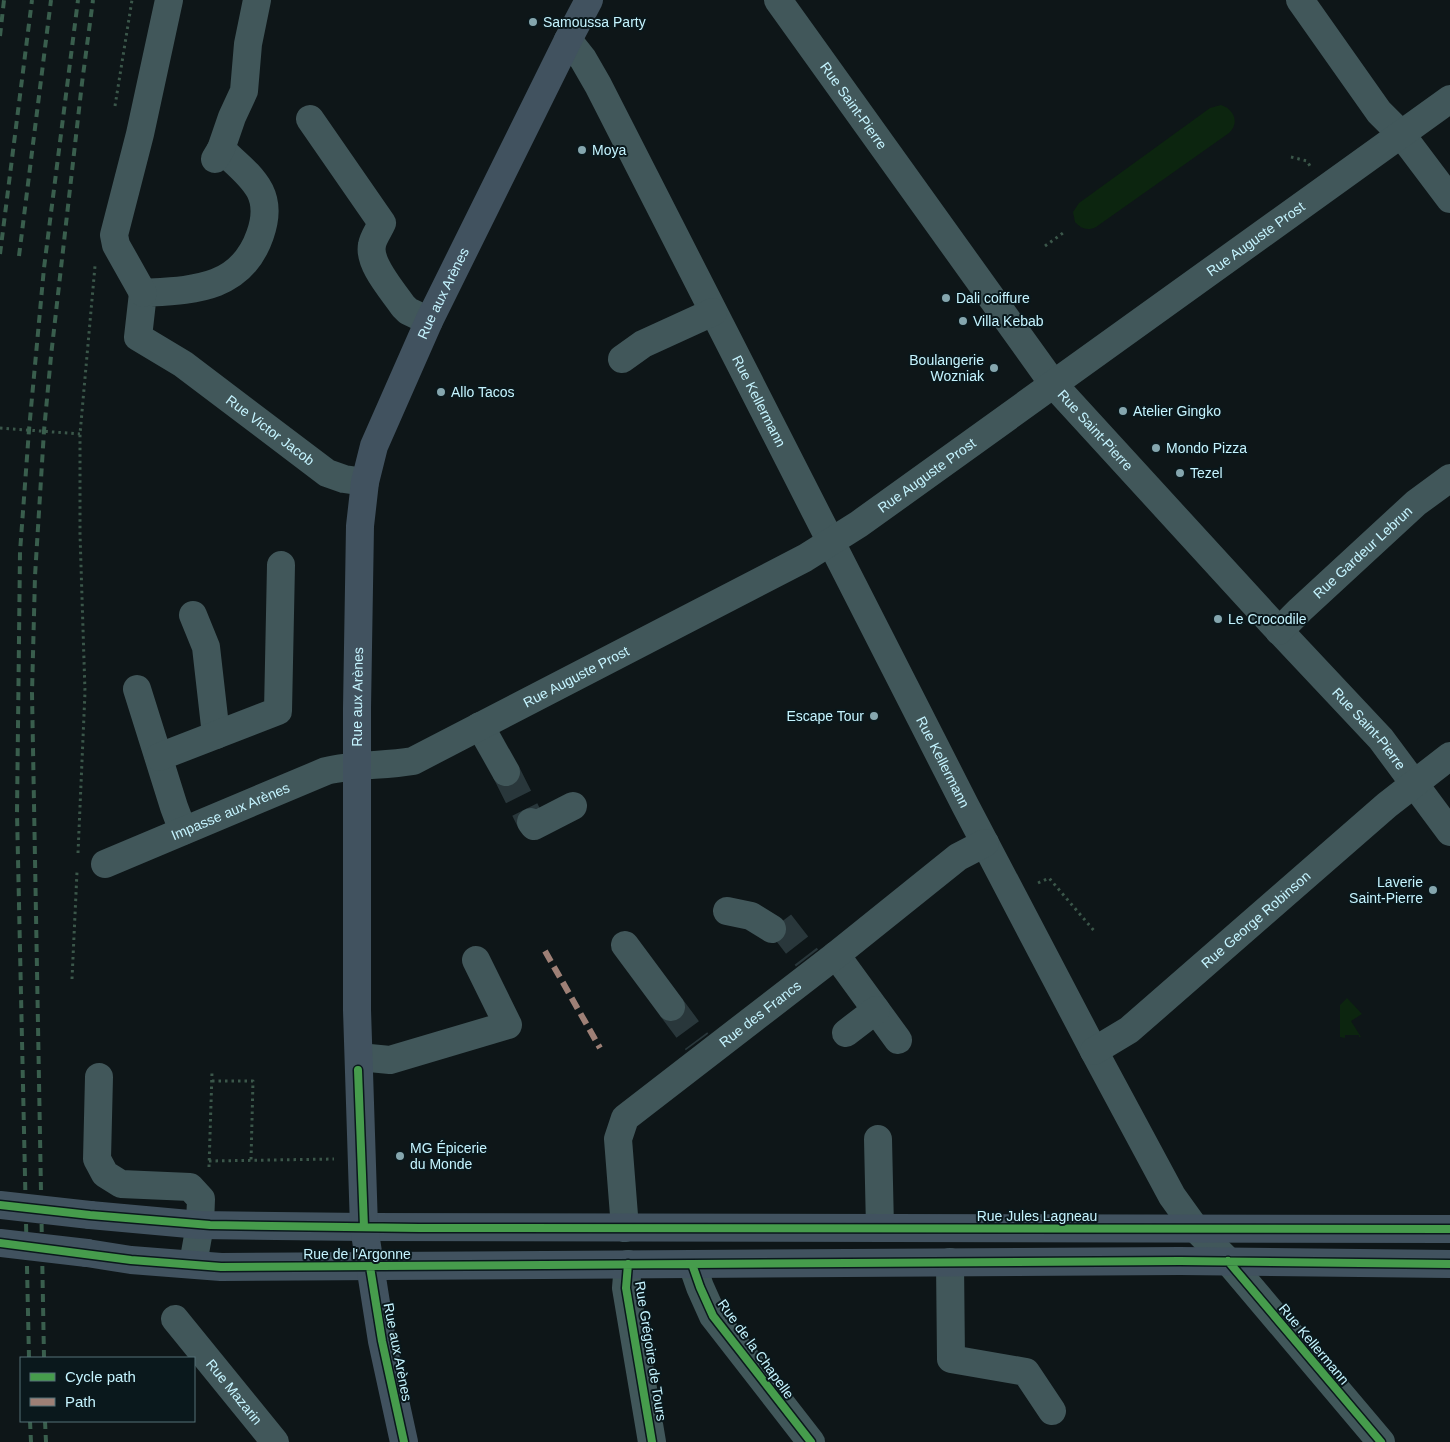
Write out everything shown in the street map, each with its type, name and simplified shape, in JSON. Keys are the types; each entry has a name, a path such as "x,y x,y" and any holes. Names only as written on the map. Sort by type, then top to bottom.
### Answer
{"main road":[{"name":"Rue aux Arènes","path":"404,1442 382,1340 364,1227 357,1010 357,708 360,546 365,482 374,446 429,321 589,0"},
{"name":"Rue de l'Argonne","path":"0,1205 200,1225 625,1228"},
{"name":"Rue Jules Lagneau","path":"625,1228 1450,1229"},
{"path":"625,1228 628,1264 1228,1261 1450,1264"},
{"name":"Rue de l'Argonne","path":"0,1243 132,1260 221,1267 628,1264"}],"street":[{"path":"169,0 140,134 114,235 116,245 143,293 191,290 220,281 242,268 256,246 264,225 265,204 260,191 252,179 218,154 244,91 248,44 257,0"},
{"name":"Rue Saint-Pierre","path":"778,0 1054,386 1381,739 1450,832"},
{"path":"1300,0 1379,112 1401,134 1450,199"},
{"name":"Rue Kellermann","path":"568,40 598,85 985,843 1172,1196 1195,1228 1228,1261 1381,1442"},
{"name":"Rue Auguste Prost","path":"358,766 392,765 413,761 796,562 830,542 859,524 1054,386 1450,98"},
{"path":"310,119 382,224 372,244 372,255 375,265 403,306 408,311 429,321"},
{"name":"Rue Victor Jacob","path":"143,293 138,337 183,364 327,473 344,479 365,482"},
{"path":"622,359 643,344 713,312"},
{"name":"Rue Gardeur Lebrun","path":"1279,631 1416,504 1450,478"},
{"path":"159,758 278,711 281,565"},
{"path":"193,615 206,647 216,735"},
{"path":"137,689 183,831"},
{"path":"480,726 506,772"},
{"name":"Rue George Robinson","path":"1094,1051 1129,1030 1413,783 1450,756"},
{"name":"Impasse aux Arènes","path":"104,864 326,770 344,766 358,766"},
{"path":"531,822 534,826 574,806"},
{"name":"Rue des Francs","path":"625,1228 618,1139 625,1118 702,1048 958,857 985,843"},
{"path":"726,911 774,920"},
{"path":"625,945 671,1007"},
{"path":"359,1057 390,1060 508,1024 476,960"},
{"path":"814,964 876,1010 898,1040"},
{"path":"846,1033 876,1010"},
{"path":"99,1078 97,1159 105,1174 121,1184 190,1187 201,1199 200,1225 193,1264"},
{"path":"878,1138 880,1228"},
{"path":"950,1262 951,1359 1026,1372 1052,1411"},
{"name":"Rue Grégoire de Tours","path":"628,1264 626,1288 652,1442"},
{"name":"Rue de la Chapelle","path":"692,1264 713,1316 811,1442"},
{"name":"Rue Mazarin","path":"175,1319 274,1442"}],"path":[{"path":"115,109 132,0"},
{"path":"1045,246 1063,233"},
{"path":"78,854 85,692 80,534 80,434 96,259"},
{"path":"0,428 80,434"},
{"path":"72,979 78,864"},
{"path":"1041,882 1049,878 1096,933"},
{"path":"209,1170 212,1072"},
{"path":"212,1081 253,1081 251,1160"},
{"path":"208,1161 334,1158"}],"green space":[{"path":"1221,105 1226,107 1234,117 1234,125 1229,133 1096,227 1085,229 1075,222 1073,212 1079,203 1210,108"},
{"path":"1347,998 1362,1014 1351,1021 1361,1037 1359,1035 1345,1035 1345,1038 1340,1037 1340,1005"}],"tunnel":[{"path":"506,772 531,822"},
{"path":"780,923 807,958"},
{"path":"671,1007 697,1042"}],"railway":[{"path":"0,36 4,0"},
{"path":"0,254 32,0"},
{"path":"19,256 51,0"},
{"path":"29,1357 17,813 20,552 44,268 78,0"},
{"path":"44,1357 32,693 35,576 44,431 51,356 93,0"},
{"path":"30,1422 31,1442"},
{"path":"45,1422 46,1442"}],"marked path":[{"path":"545,951 600,1048"}],"cycle path":[{"path":"358,1070 364,1227"},
{"path":"0,1205 210,1225 419,1228 1450,1229"},
{"path":"0,1243 131,1260 221,1267 1180,1261 1450,1264"},
{"path":"1228,1261 1381,1442"},
{"path":"628,1264 626,1288 652,1442"},
{"path":"692,1264 713,1316 811,1442"},
{"path":"370,1267 382,1341 404,1442"}],"place":[{"name":"Samoussa Party","path":"533,22"},
{"name":"Moya","path":"582,150"},
{"name":"Dali coiffure","path":"946,298"},
{"name":"Villa Kebab","path":"963,321"},
{"name":"Boulangerie Wozniak","path":"994,368"},
{"name":"Allo Tacos","path":"441,392"},
{"name":"Atelier Gingko","path":"1123,411"},
{"name":"Mondo Pizza","path":"1156,448"},
{"name":"Tezel","path":"1180,473"},
{"name":"Le Crocodile","path":"1218,619"},
{"name":"Escape Tour","path":"874,716"},
{"name":"Laverie Saint-Pierre","path":"1433,890"},
{"name":"MG Épicerie du Monde","path":"400,1156"}]}
